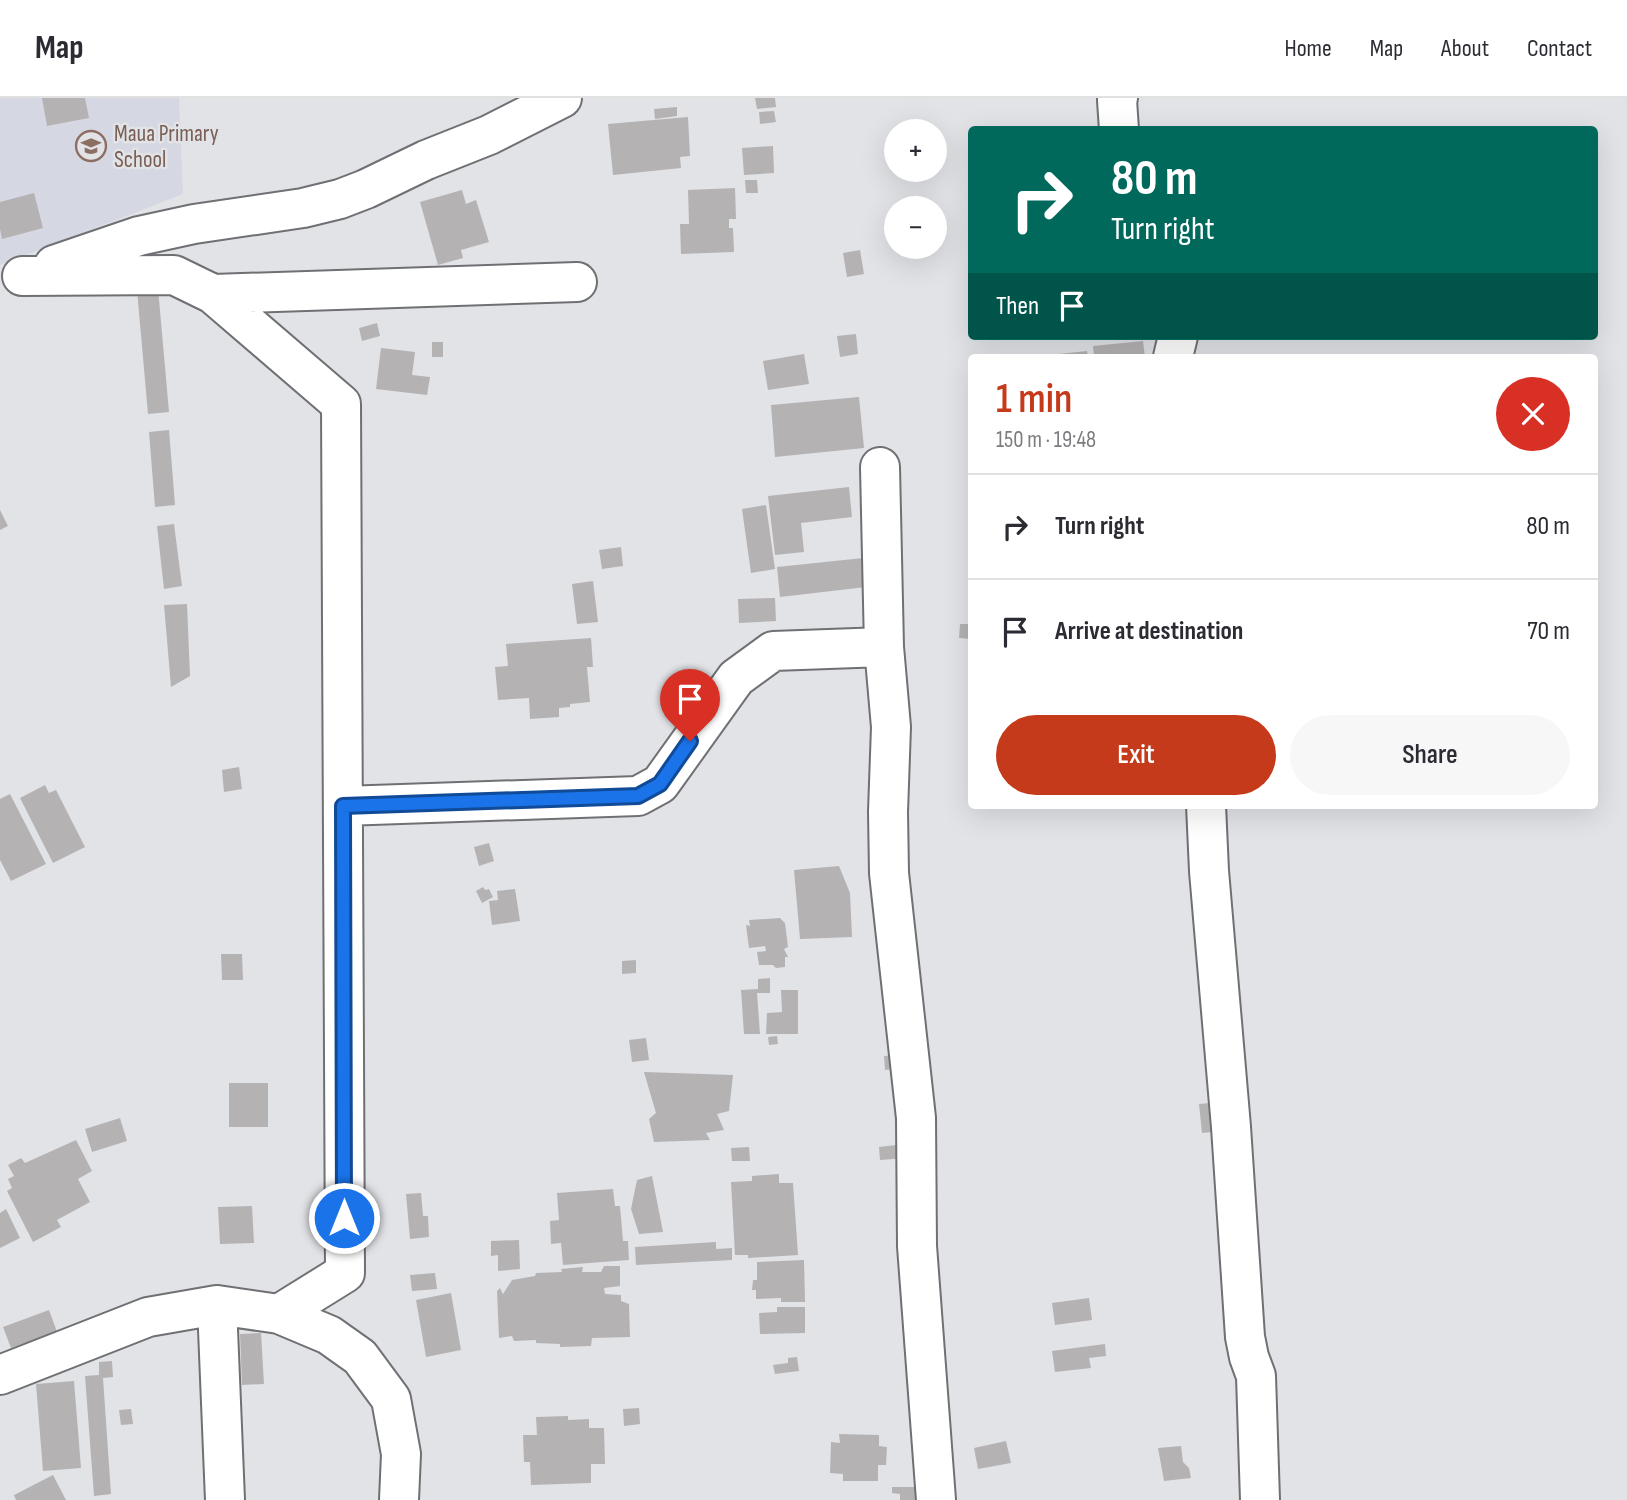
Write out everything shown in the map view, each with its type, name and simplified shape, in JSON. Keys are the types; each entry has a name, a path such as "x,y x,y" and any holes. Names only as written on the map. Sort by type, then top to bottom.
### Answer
{"street":[{"path":"11,281 139,236 194,224 303,208 340,199 489,135 562,98"},
{"path":"1118,98 1119,126"},
{"path":"11,281 174,275 213,294 341,404 345,1273 279,1314"},
{"path":"213,294 577,282"},
{"path":"880,467 884,648 891,727 889,873 916,1118 917,1246 936,1500"},
{"path":"343,806 638,796 660,784 736,678 773,651 884,648"},
{"path":"1206,809 1245,1337 1256,1376 1260,1500"},
{"path":"217,1305 225,1500"},
{"path":"0,1375 148,1317 217,1305 279,1314 329,1335 360,1357 391,1399 401,1454 399,1500"}],"shaded area":[{"name":"Maua Primary School","path":"0,98 179,98 183,194 0,265"}],"building":[{"path":"42,98 85,98 89,118 47,126"},
{"path":"755,98 775,98 776,107 757,109"},
{"path":"677,107 677,116 655,119 654,109"},
{"path":"774,111 776,122 760,124 759,112"},
{"path":"688,117 690,156 680,157 681,168 613,175 608,124"},
{"path":"773,146 774,173 744,175 742,148"},
{"path":"745,180 757,180 758,193 746,193"},
{"path":"735,188 736,219 729,219 729,228 733,228 734,252 681,254 680,224 689,224 688,190"},
{"path":"462,190 466,204 476,200 489,242 461,250 463,258 438,265 420,202"},
{"path":"34,193 43,228 2,239 0,202"},
{"path":"860,250 864,274 847,277 843,253"},
{"path":"158,288 169,412 148,414 137,290"},
{"path":"377,323 380,336 362,341 359,328"},
{"path":"856,334 858,354 840,357 837,336"},
{"path":"1143,341 1145,354 1094,354 1093,346"},
{"path":"432,342 443,342 443,357 432,357"},
{"path":"381,348 415,352 412,375 430,377 427,395 376,389"},
{"path":"1087,351 1088,354 1059,354"},
{"path":"804,354 809,384 768,390 763,361"},
{"path":"859,397 864,448 775,457 771,405"},
{"path":"169,430 175,505 155,507 149,432"},
{"path":"849,487 852,517 801,523 804,552 775,555 768,496"},
{"path":"766,505 775,569 751,573 742,509"},
{"path":"0,510 8,526 0,530"},
{"path":"174,524 182,586 164,589 157,526"},
{"path":"621,547 623,566 602,569 599,550"},
{"path":"863,558 866,587 780,597 777,567"},
{"path":"593,581 598,622 577,624 572,584"},
{"path":"775,598 776,621 739,623 738,599"},
{"path":"187,604 190,676 171,687 164,605"},
{"path":"960,624 968,624 968,639 959,638"},
{"path":"591,638 593,667 587,667 590,702 559,708 559,717 530,719 529,698 498,700 495,667 508,666 506,644"},
{"path":"239,767 242,789 224,792 222,770"},
{"path":"45,785 49,793 56,790 85,847 53,863 20,798"},
{"path":"10,794 46,864 11,881 0,860 0,799"},
{"path":"489,843 494,861 479,866 474,847"},
{"path":"839,866 850,893 852,937 800,939 794,870"},
{"path":"483,887 485,890 489,889 493,897 482,903 476,891"},
{"path":"515,889 520,921 492,925 489,901 498,900 497,891"},
{"path":"780,918 785,923 788,947 784,949 788,957 785,957 785,967 759,965 757,952 766,951 765,946 749,948 746,925 750,926 749,920"},
{"path":"221,954 242,954 243,980 222,980"},
{"path":"636,960 636,973 622,974 622,961"},
{"path":"770,978 770,993 757,993 760,1034 744,1034 741,990 758,989 758,979"},
{"path":"781,990 798,990 798,1034 766,1034 767,1013 782,1012"},
{"path":"777,1036 778,1044 769,1045 768,1037"},
{"path":"646,1038 649,1060 632,1062 629,1040"},
{"path":"898,1055 900,1068 885,1070 884,1056"},
{"path":"644,1072 733,1075 729,1111 717,1114 724,1130 706,1133 710,1140 654,1142 649,1119 656,1113"},
{"path":"229,1083 268,1083 268,1127 229,1127"},
{"path":"1220,1102 1223,1131 1202,1133 1199,1104"},
{"path":"120,1118 127,1141 92,1152 85,1129"},
{"path":"76,1140 92,1171 78,1179 90,1202 57,1220 61,1227 33,1242 7,1191 12,1188 8,1179 14,1176 8,1165 21,1158 25,1163"},
{"path":"904,1144 906,1158 880,1160 879,1147"},
{"path":"749,1147 750,1161 732,1161 731,1148"},
{"path":"779,1174 779,1183 793,1183 798,1255 748,1258 748,1255 735,1255 731,1182 752,1181 752,1176"},
{"path":"652,1176 663,1232 639,1234 631,1209 637,1180"},
{"path":"613,1189 615,1206 620,1206 623,1241 628,1241 629,1260 563,1265 561,1243 551,1244 550,1221 559,1220 557,1193"},
{"path":"421,1193 423,1216 428,1216 429,1237 410,1239 406,1194"},
{"path":"252,1206 254,1243 220,1244 218,1207"},
{"path":"6,1209 20,1238 0,1248 0,1213"},
{"path":"519,1240 520,1269 498,1271 498,1255 491,1256 491,1241"},
{"path":"716,1242 716,1249 732,1248 732,1260 636,1265 635,1247"},
{"path":"804,1260 805,1302 781,1302 781,1298 756,1299 756,1290 752,1290 753,1280 757,1280 757,1262"},
{"path":"604,1266 620,1266 620,1286 604,1288 605,1294 621,1295 621,1301 629,1304 630,1337 592,1338 591,1346 560,1347 560,1344 536,1343 536,1340 514,1341 512,1336 499,1338 497,1291 500,1288 503,1294 512,1280 535,1276 536,1273 562,1272 561,1269 583,1267 582,1272 601,1272"},
{"path":"435,1273 437,1289 412,1291 410,1275"},
{"path":"451,1293 461,1350 426,1357 416,1300"},
{"path":"1089,1298 1092,1320 1055,1325 1052,1303"},
{"path":"777,1307 805,1307 805,1333 760,1334 759,1313 777,1312"},
{"path":"49,1310 57,1332 11,1348 3,1327"},
{"path":"261,1333 264,1384 242,1385 240,1334"},
{"path":"1105,1344 1106,1356 1089,1358 1091,1368 1055,1372 1052,1351"},
{"path":"797,1357 799,1371 775,1374 773,1365 788,1363 788,1358"},
{"path":"112,1361 113,1377 103,1378 111,1494 94,1496 85,1376 99,1375 99,1362"},
{"path":"74,1381 81,1468 43,1471 36,1384"},
{"path":"639,1408 640,1424 624,1426 623,1409"},
{"path":"131,1409 133,1424 121,1425 119,1410"},
{"path":"568,1416 568,1420 589,1419 589,1428 604,1428 605,1464 591,1464 591,1483 531,1485 530,1462 524,1462 523,1435 537,1435 536,1417"},
{"path":"839,1434 879,1435 879,1446 887,1447 886,1465 878,1465 878,1481 843,1481 843,1474 830,1473 831,1442 840,1443"},
{"path":"1006,1441 1011,1463 978,1469 974,1448"},
{"path":"1181,1446 1183,1462 1189,1468 1191,1478 1164,1481 1158,1448"},
{"path":"53,1475 66,1500 16,1500 14,1495"},
{"path":"892,1487 925,1487 926,1500 900,1500 900,1494 892,1493"}],"place":[{"name":"Maua Primary School","path":"91,146"}],"route":[{"path":"344,1218 343,806 638,796 660,784 690,741"}]}
